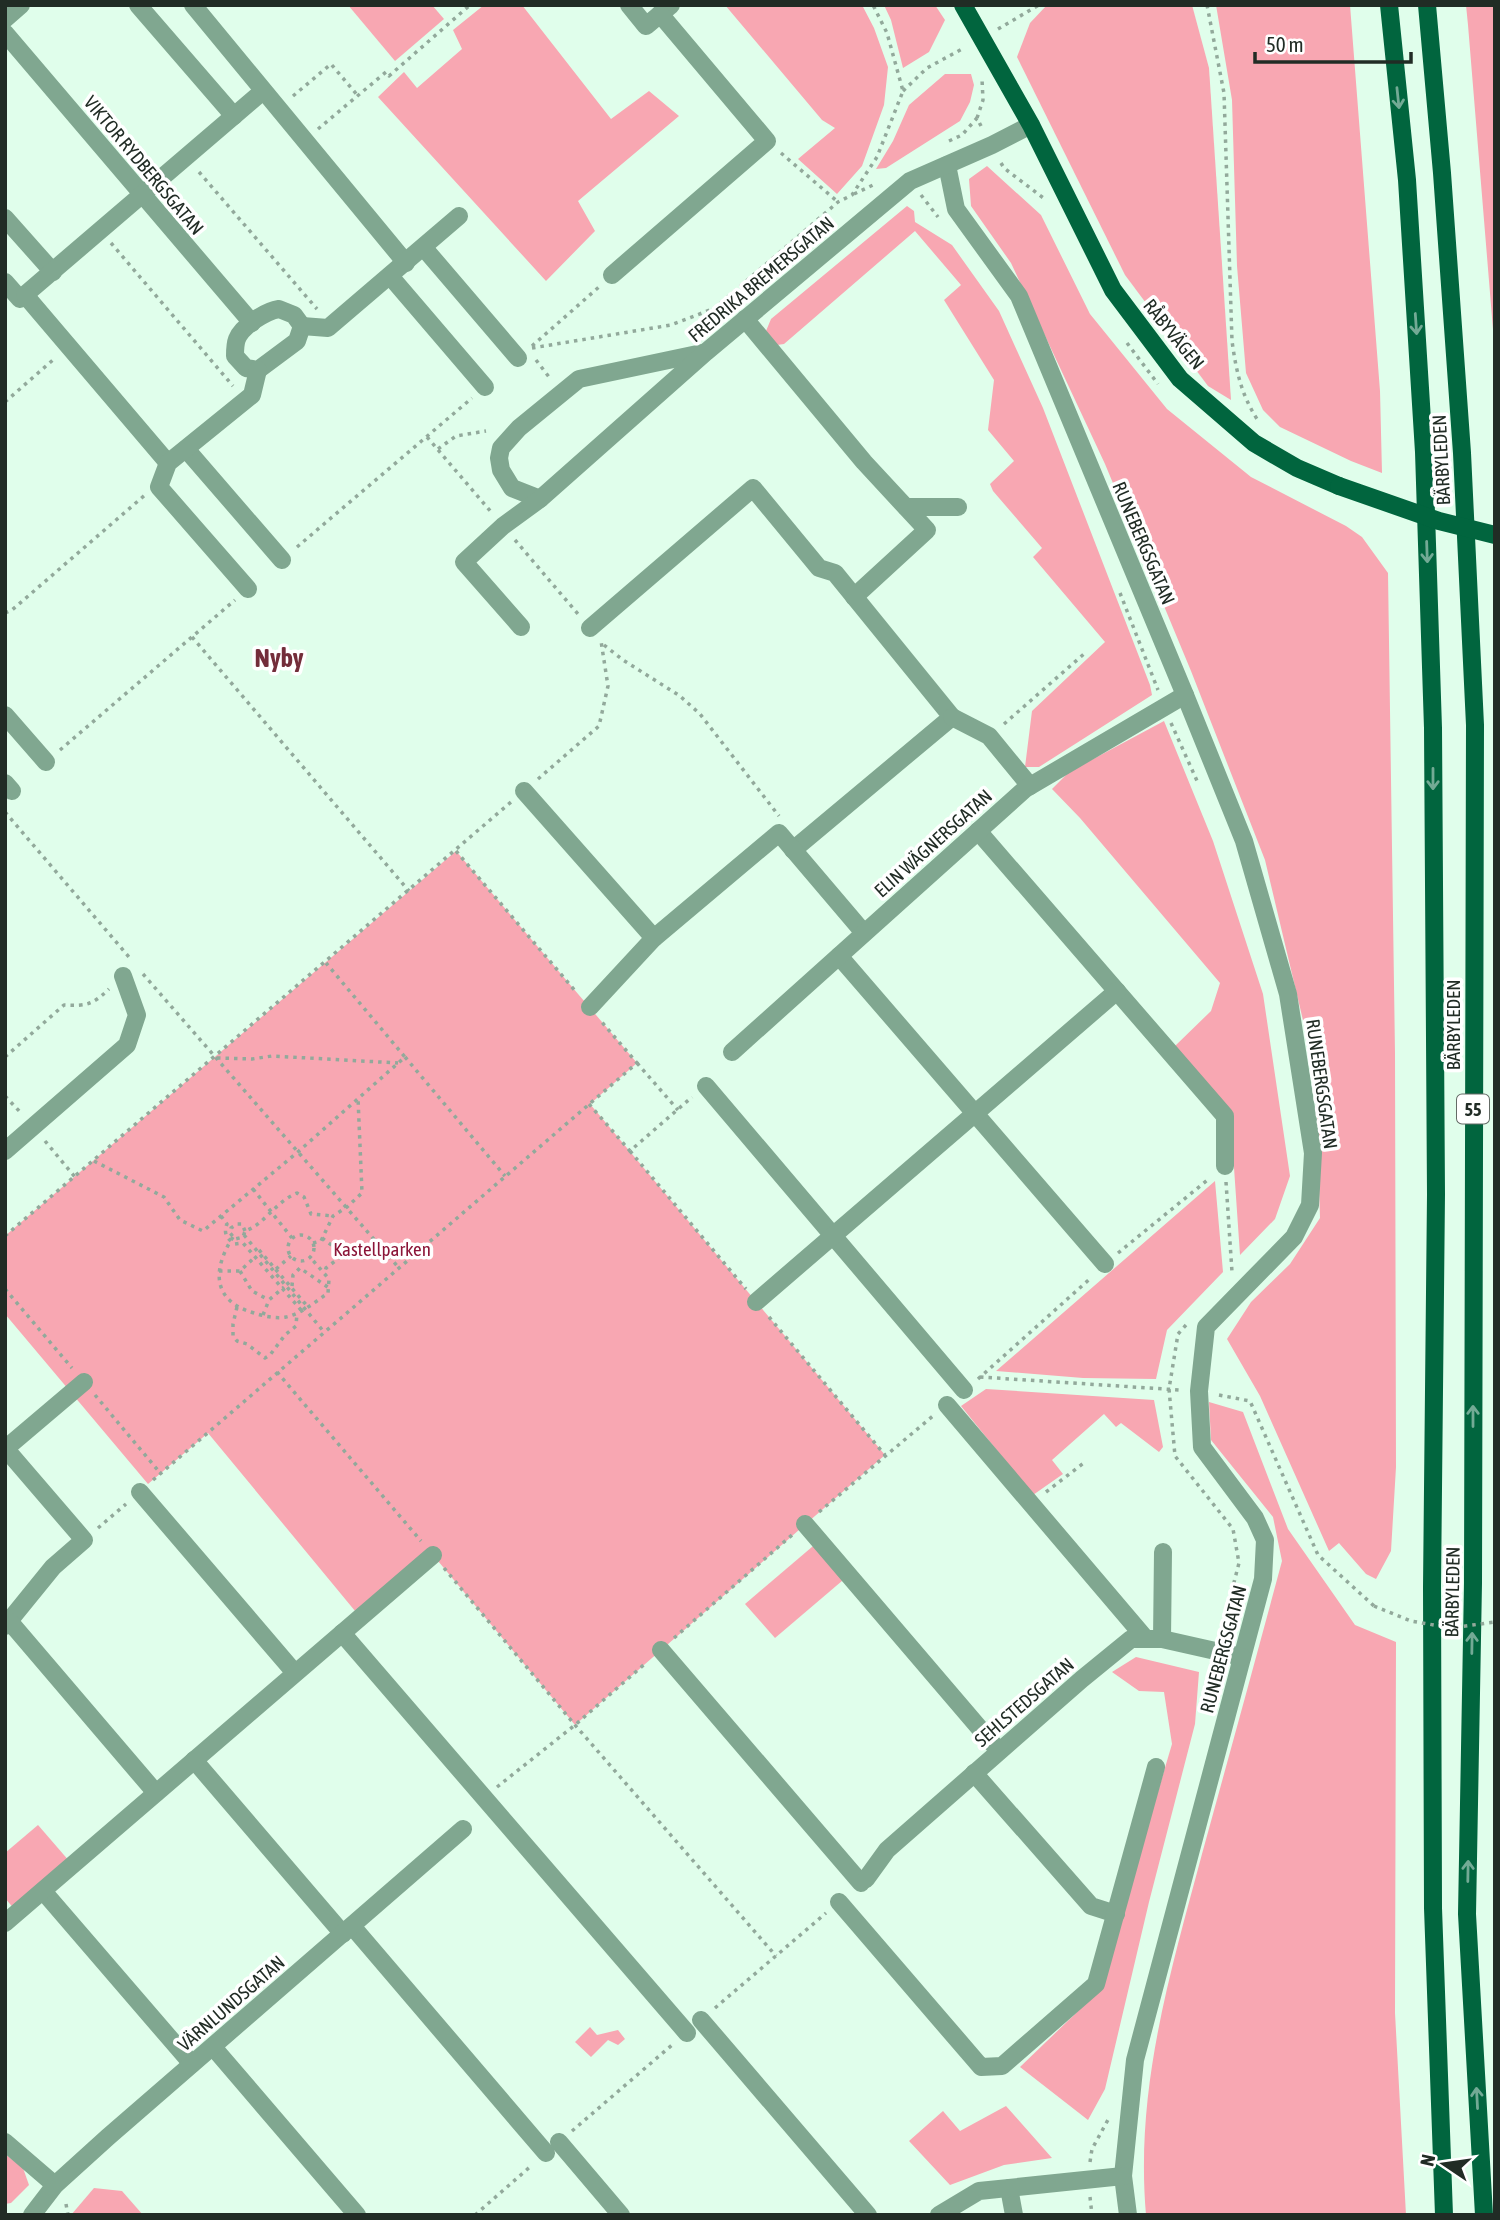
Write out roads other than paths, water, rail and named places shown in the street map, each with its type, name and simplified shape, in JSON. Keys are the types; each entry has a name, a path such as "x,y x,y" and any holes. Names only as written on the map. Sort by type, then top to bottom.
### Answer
{"main road":[{"name":"RÅBYVÄGEN","path":"963,5 1031,125 1113,290 1180,379 1254,443 1297,468 1339,486 1439,521 1495,535"},
{"name":"BÄRBYLEDEN","path":"1389,5 1407,180 1420,397 1433,728 1436,1194 1432,1587 1433,1908 1444,2215"},
{"name":"BÄRBYLEDEN","path":"1427,5 1462,453 1475,725 1473,1583 1467,1914 1484,2215"}],"street":[{"path":"5,19 21,5"},
{"path":"138,5 234,116"},
{"path":"193,5 406,263"},
{"path":"612,275 767,141 666,10 646,26 629,5"},
{"name":"VIKTOR RYDBERGSGATAN","path":"5,33 252,323"},
{"path":"5,282 20,299 263,91"},
{"name":"FREDRIKA BREMERSGATAN","path":"521,627 464,562 503,526 540,499 706,352 910,181 1031,125"},
{"name":"RUNEBERGSGATAN","path":"947,165 956,209 1019,296 1244,841 1288,995 1313,1153 1310,1205 1294,1237 1206,1327 1199,1391 1202,1447 1255,1518 1265,1540 1263,1579 1135,2060 1123,2176 1128,2215"},
{"path":"258,370 246,368 235,356 239,335 252,323 272,310 279,309 294,315 302,326 328,328 459,216"},
{"path":"5,218 52,272"},
{"path":"424,248 523,354"},
{"path":"390,276 485,387"},
{"path":"25,295 169,463"},
{"path":"745,319 864,463 928,530 854,597"},
{"path":"248,589 159,487 169,463 252,395 258,370 297,341 302,326"},
{"path":"540,499 512,488 501,470 501,448 519,428 579,379 706,352"},
{"path":"186,449 282,560"},
{"path":"590,628 753,488 819,568 835,573 952,717 989,736 1030,786"},
{"path":"906,507 958,507"},
{"name":"ELIN WÄGNERSGATAN","path":"732,1052 1030,786 1185,695"},
{"path":"5,715 46,761"},
{"path":"793,850 952,717"},
{"path":"524,791 654,939"},
{"path":"978,831 1225,1116 1225,1166"},
{"path":"590,1007 654,939 779,833 864,933"},
{"path":"839,956 1105,1265"},
{"path":"5,1151 127,1045 137,1015 123,976"},
{"path":"756,1302 1117,991"},
{"path":"706,1086 964,1390"},
{"path":"84,1382 5,1449 84,1540 53,1567 8,1624 156,1793"},
{"path":"947,1405 1031,1504 1154,1639 1242,1657"},
{"path":"140,1492 295,1673"},
{"path":"805,1524 999,1751"},
{"path":"1154,1639 1163,1552"},
{"path":"8,1914 43,1891 433,1555"},
{"path":"342,1633 687,2033"},
{"name":"SEHLSTEDSGATAN","path":"661,1650 863,1881 887,1850 1082,1679 1131,1639 1154,1639"},
{"path":"194,1760 347,1930 552,2148 621,2215"},
{"path":"839,1902 981,2067 1002,2066 1096,1984 1156,1767"},
{"path":"974,1773 1091,1906 1115,1914"},
{"name":"VÄRNLUNDSGATAN","path":"32,2215 55,2185 463,1829"},
{"path":"43,1891 192,2064"},
{"path":"701,2020 868,2215"},
{"path":"213,2047 357,2215"},
{"path":"5,2142 55,2185"},
{"path":"939,2215 979,2191 1123,2176"},
{"path":"1009,2188 1014,2215"}],"district":[{"name":"Nyby","path":"279,658"}],"park label":[{"name":"Kastellparken","path":"382,1249"}]}
